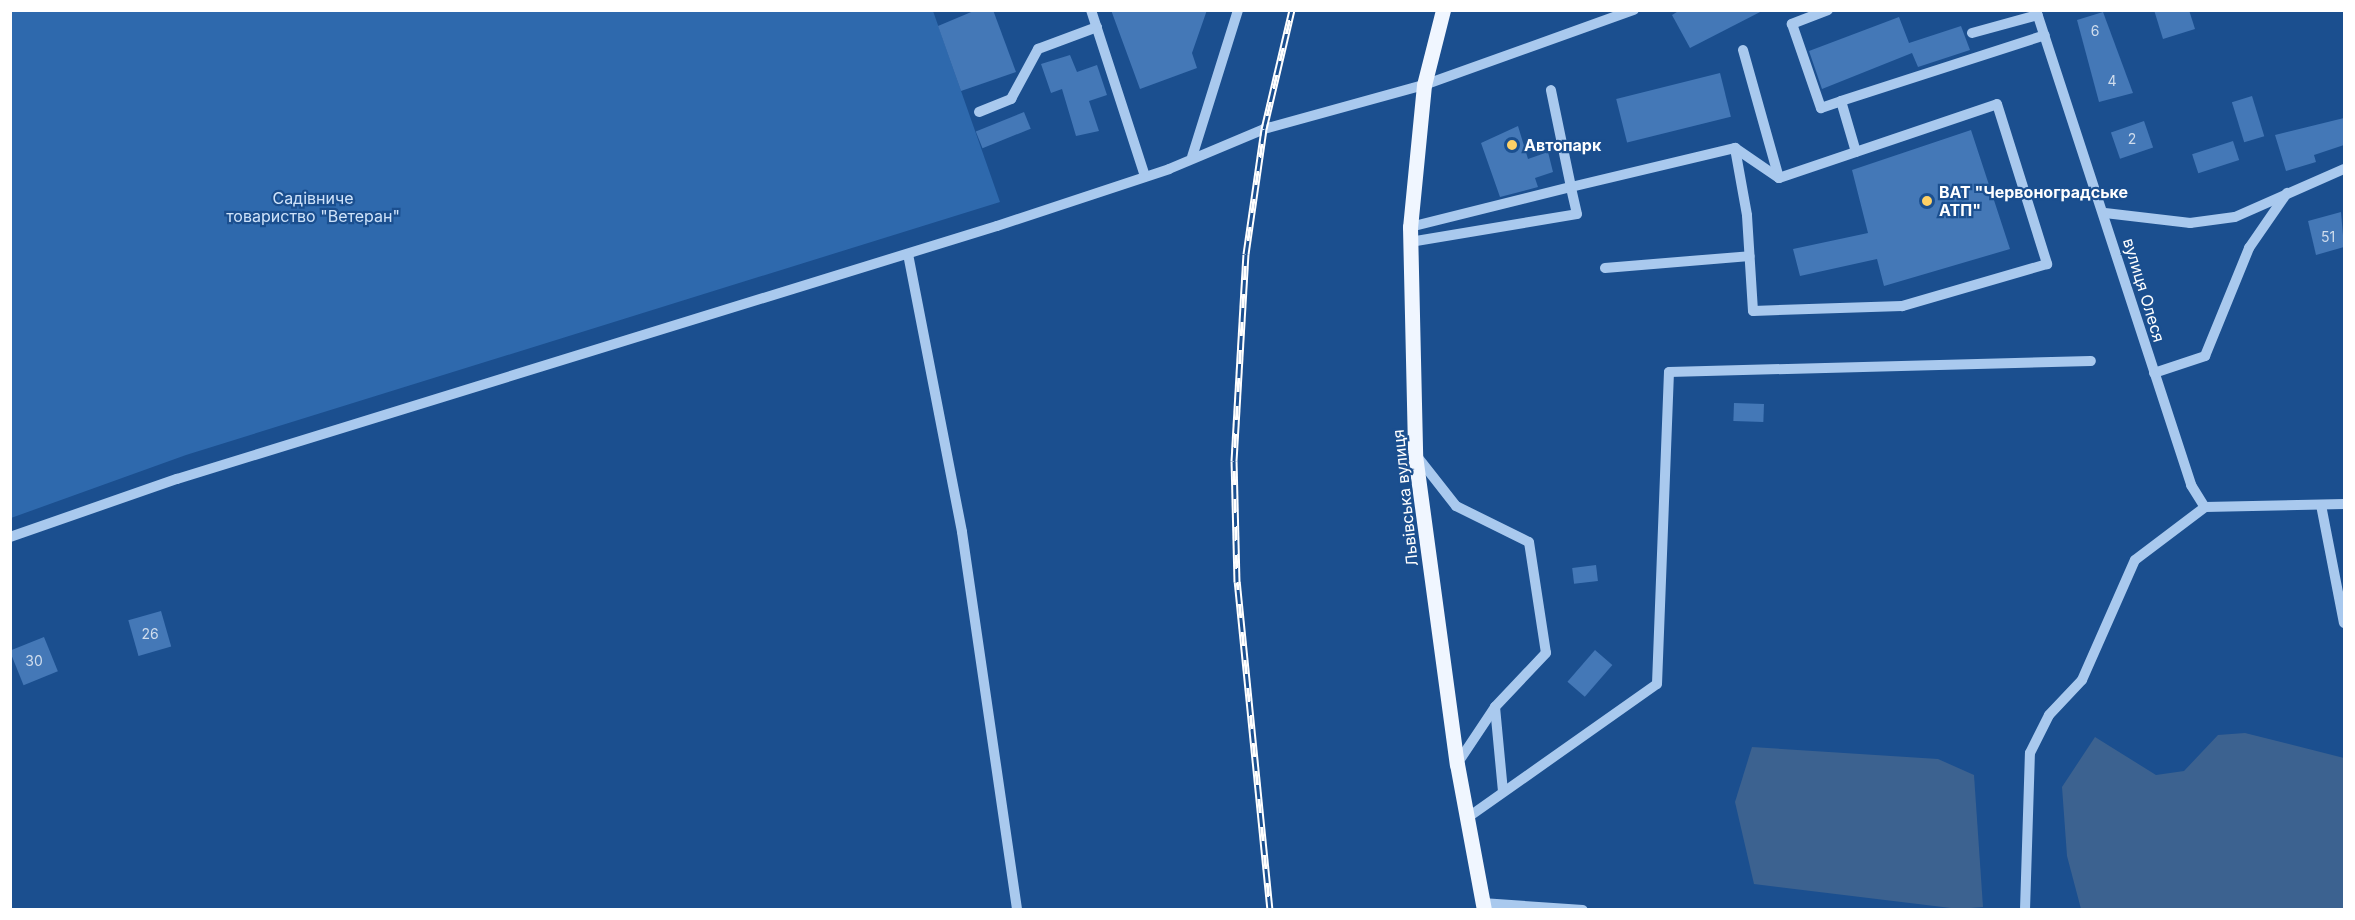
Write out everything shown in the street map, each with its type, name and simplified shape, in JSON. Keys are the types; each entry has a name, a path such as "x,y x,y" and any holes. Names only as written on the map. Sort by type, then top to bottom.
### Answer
{"main road":[{"name":"Львівська вулиця","path":"1443,10 1424,85 1410,235 1415,455 1457,764 1483,906"}],"street":[{"path":"1091,10 1145,176"},
{"path":"1192,157 1238,10"},
{"path":"10,537 177,479 908,254 1145,176 1264,129 1424,85 1634,10"},
{"path":"1828,10 1792,24 1821,108 2045,35"},
{"path":"1971,33 2037,13"},
{"name":"вулиця Олеся","path":"2037,13 2105,213 2191,485 2205,507"},
{"path":"979,112 1011,99 1038,50 1097,27"},
{"path":"1743,50 1779,178"},
{"path":"1410,235 1577,214 1551,90"},
{"path":"1840,101 1856,152"},
{"path":"1735,148 1750,256 1753,311 1902,306 2047,264 1997,104 1779,178"},
{"path":"1410,235 1571,187 1735,148 1779,178"},
{"path":"2105,213 2190,223 2235,217 2344,169"},
{"path":"2154,373 2205,356 2249,248 2287,193"},
{"path":"908,254 962,532 1017,909"},
{"path":"1605,268 1750,256"},
{"path":"1467,818 1657,684 1669,372 2091,361"},
{"path":"1415,455 1456,506 1529,542 1546,652 1495,707 1457,764"},
{"path":"2025,909 2030,753 2049,715 2082,680 2135,560 2205,507 2344,504"},
{"path":"2321,505 2344,623"},
{"path":"1495,707 1503,792"},
{"path":"1483,906 1583,909"}],"green space":[{"name":"Садівниче товариство \"Ветеран\"","path":"10,11 933,11 1000,202 186,455 11,518"}],"shaded area":[{"path":"2245,733 2344,758 2344,909 2081,909 2067,856 2062,787 2095,737 2156,775 2184,771 2218,735"},
{"path":"1752,747 1938,759 1974,775 1983,907 1959,909 1754,884 1735,802"}],"building":[{"path":"976,10 993,10 1016,72 961,91 938,26"},
{"path":"1111,10 1207,10 1192,53 1197,68 1140,89"},
{"path":"1680,10 1764,10 1690,48 1672,15"},
{"path":"2154,10 2189,10 2195,29 2163,39"},
{"path":"2103,12 2133,93 2099,102 2077,20"},
{"path":"1899,17 1909,43 1961,26 1970,50 1918,67 1912,53 1822,89 1809,51"},
{"path":"1070,55 1077,72 1097,65 1107,95 1089,101 1099,131 1076,136 1062,89 1051,93 1041,64"},
{"path":"1720,73 1731,117 1627,143 1616,99"},
{"path":"2252,96 2264,136 2244,142 2232,102"},
{"path":"1024,112 1031,129 983,148 976,131"},
{"path":"2344,118 2344,145 2314,155 2316,162 2286,171 2275,135"},
{"path":"2144,121 2153,147 2120,159 2111,132"},
{"path":"1518,126 1528,159 1548,152 1553,172 1535,178 1538,187 1500,197 1481,143"},
{"name":"ВАТ \"Червоноградське АТП\"","path":"1971,130 2010,249 1884,286 1877,259 1800,276 1793,249 1868,233 1852,170"},
{"path":"2233,141 2239,160 2198,173 2192,154"},
{"path":"2341,212 2344,247 2316,255 2308,221"},
{"path":"1734,403 1764,404 1763,422 1733,421"},
{"path":"1596,565 1598,581 1574,584 1572,568"},
{"path":"161,611 171,647 139,656 128,620"},
{"path":"44,637 58,671 24,685 10,651"},
{"path":"1595,650 1612,665 1585,697 1567,682"}],"railway":[{"path":"1270,910 1237,582 1234,461 1246,254 1264,129 1292,10"}],"place":[{"name":"Автопарк","path":"1512,145"},
{"name":"ВАТ \"Червоноградське АТП\"","path":"1927,201"}]}
